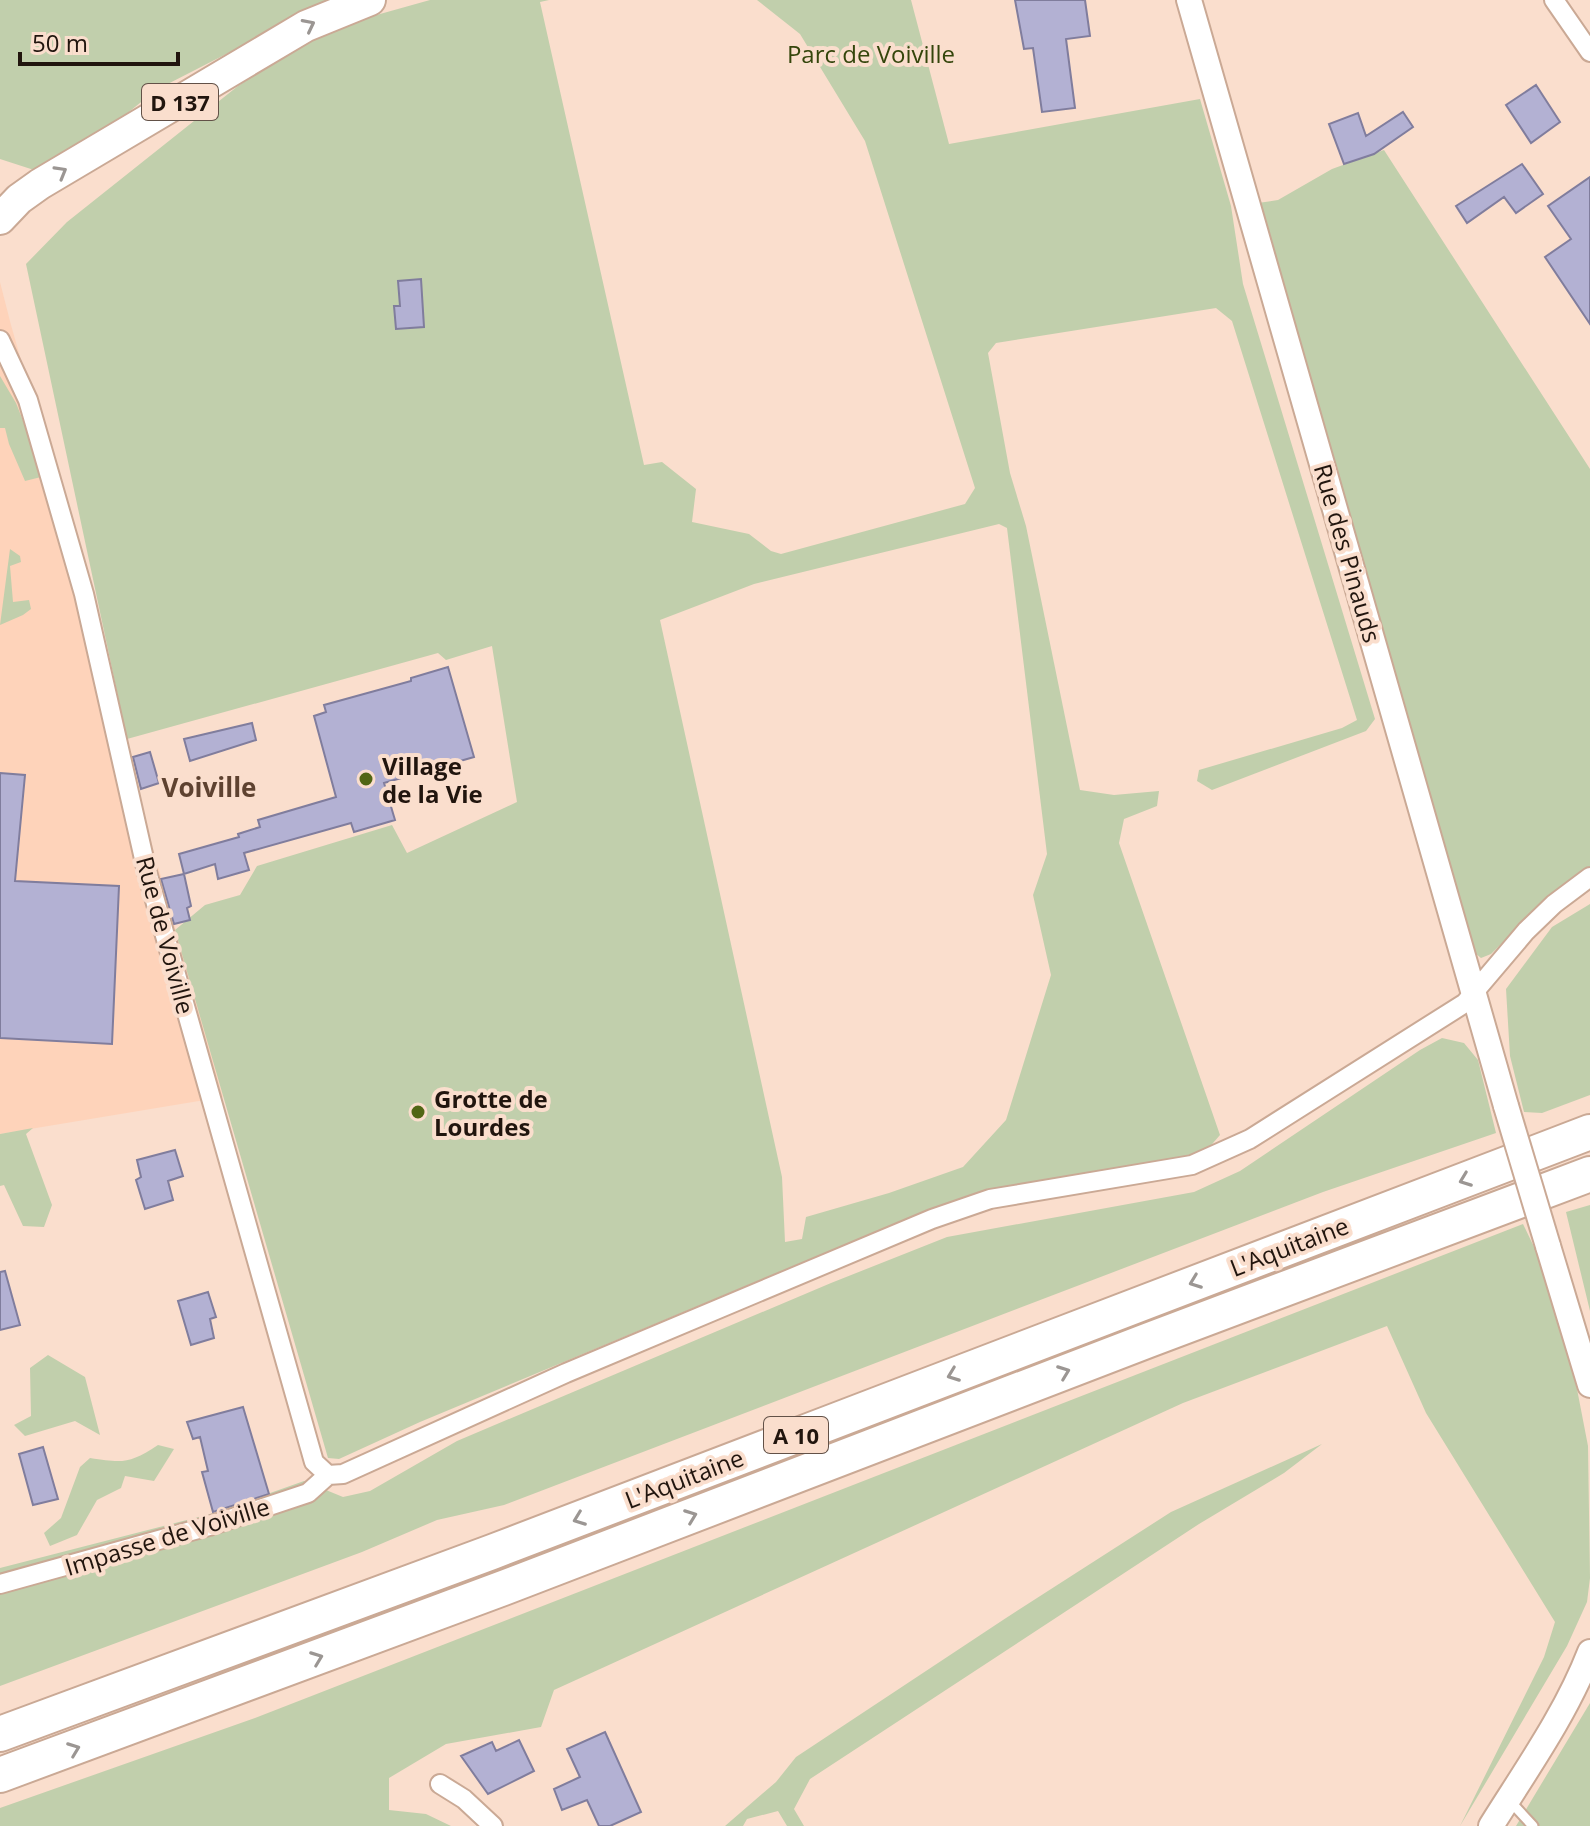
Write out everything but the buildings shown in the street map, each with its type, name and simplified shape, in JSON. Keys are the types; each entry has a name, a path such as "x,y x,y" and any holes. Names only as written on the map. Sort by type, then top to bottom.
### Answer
{"highway":[{"name":"L'Aquitaine","path":"0,1734 492,1552 1590,1132"},
{"name":"L'Aquitaine","path":"0,1775 506,1587 1590,1174"}],"main road":[{"name":"D 137","path":"0,219 19,199 40,184 306,26 370,0"}],"street":[{"name":"Rue des Pinauds","path":"1189,0 1506,1106 1590,1385"},
{"path":"1554,0 1590,52"},
{"name":"Rue de Voiville","path":"0,340 7,371 28,400 84,594 147,872 314,1462 335,1475"},
{"name":"Impasse de Voiville","path":"0,1584 209,1526 308,1493 335,1475 566,1373 932,1219 990,1199 1192,1165 1250,1139 1465,1003 1535,922 1590,877"},
{"path":"1491,1826 1561,1712 1590,1652"},
{"path":"440,1784 464,1799 493,1826"}],"lane":[{"path":"1508,1799 1533,1826"}],"shaded area":[{"path":"0,282 115,689 145,820 223,1097 0,1134"}],"green space":[{"path":"0,0 332,0 156,90 109,128 34,170 0,159"},
{"name":"Parc de Voiville","path":"430,0 549,0 540,2 644,465 662,462 696,489 692,522 749,534 771,551 781,554 965,504 975,488 865,141 800,34 757,0 911,0 949,144 1200,99 1231,206 1243,284 1375,719 1366,731 1212,790 1197,781 1199,770 1342,728 1357,720 1232,321 1216,308 996,343 988,353 1010,473 1026,526 1080,790 1114,795 1159,791 1157,806 1124,819 1119,843 1220,1135 1207,1150 1186,1159 992,1189 856,1240 420,1422 339,1459 328,1458 175,930 205,905 240,895 257,866 392,825 407,853 517,802 492,646 446,660 438,653 127,739 26,264 67,222 238,86 323,30","holes":["999,524 1007,528 1047,854 1033,895 1051,975 1006,1120 963,1167 806,1217 802,1239 785,1242 782,1177 660,620 754,584"]},
{"path":"1384,150 1590,469 1590,866 1557,889 1491,954 1481,958 1475,953 1258,203 1278,200 1332,169"},
{"path":"0,376 16,403 45,476 25,481 5,428 0,428"},
{"path":"10,549 20,556 21,562 10,566 13,602 29,600 31,609 0,625"},
{"path":"1590,904 1590,1095 1542,1113 1524,1112 1510,1056 1506,989 1552,927"},
{"path":"1442,1038 1464,1043 1478,1060 1496,1133 1323,1192 504,1505 437,1520 362,1552 0,1686 0,1568 214,1513 304,1481 343,1497 370,1491 457,1441 947,1237 1194,1192 1240,1171"},
{"path":"33,1128 26,1134 52,1205 44,1227 23,1226 4,1185 0,1186 0,1134"},
{"path":"1590,1205 1590,1311 1566,1212"},
{"path":"1523,1224 1560,1301 1588,1446 1590,1578 1587,1602 1567,1646 1460,1826 1544,1657 1555,1622 1426,1413 1387,1326 1183,1403 554,1690 541,1727 446,1744 389,1778 389,1810 426,1814 451,1826 0,1826 0,1808 255,1718"},
{"path":"48,1355 85,1377 100,1435 75,1421 25,1436 14,1425 31,1416 30,1368"},
{"path":"1322,1444 1284,1473 1199,1524 810,1779 794,1809 804,1826 787,1826 778,1811 747,1819 743,1826 725,1826 776,1782 796,1757 1171,1512"},
{"path":"158,1445 174,1449 154,1481 125,1476 121,1488 97,1500 77,1535 50,1546 44,1533 61,1518 80,1467 90,1458 132,1459"},
{"path":"1590,1703 1590,1826 1516,1826"}],"place":[{"name":"Village de la Vie","path":"366,779"},
{"name":"Grotte de Lourdes","path":"418,1112"}],"district":[{"name":"Voiville","path":"209,787"}]}
